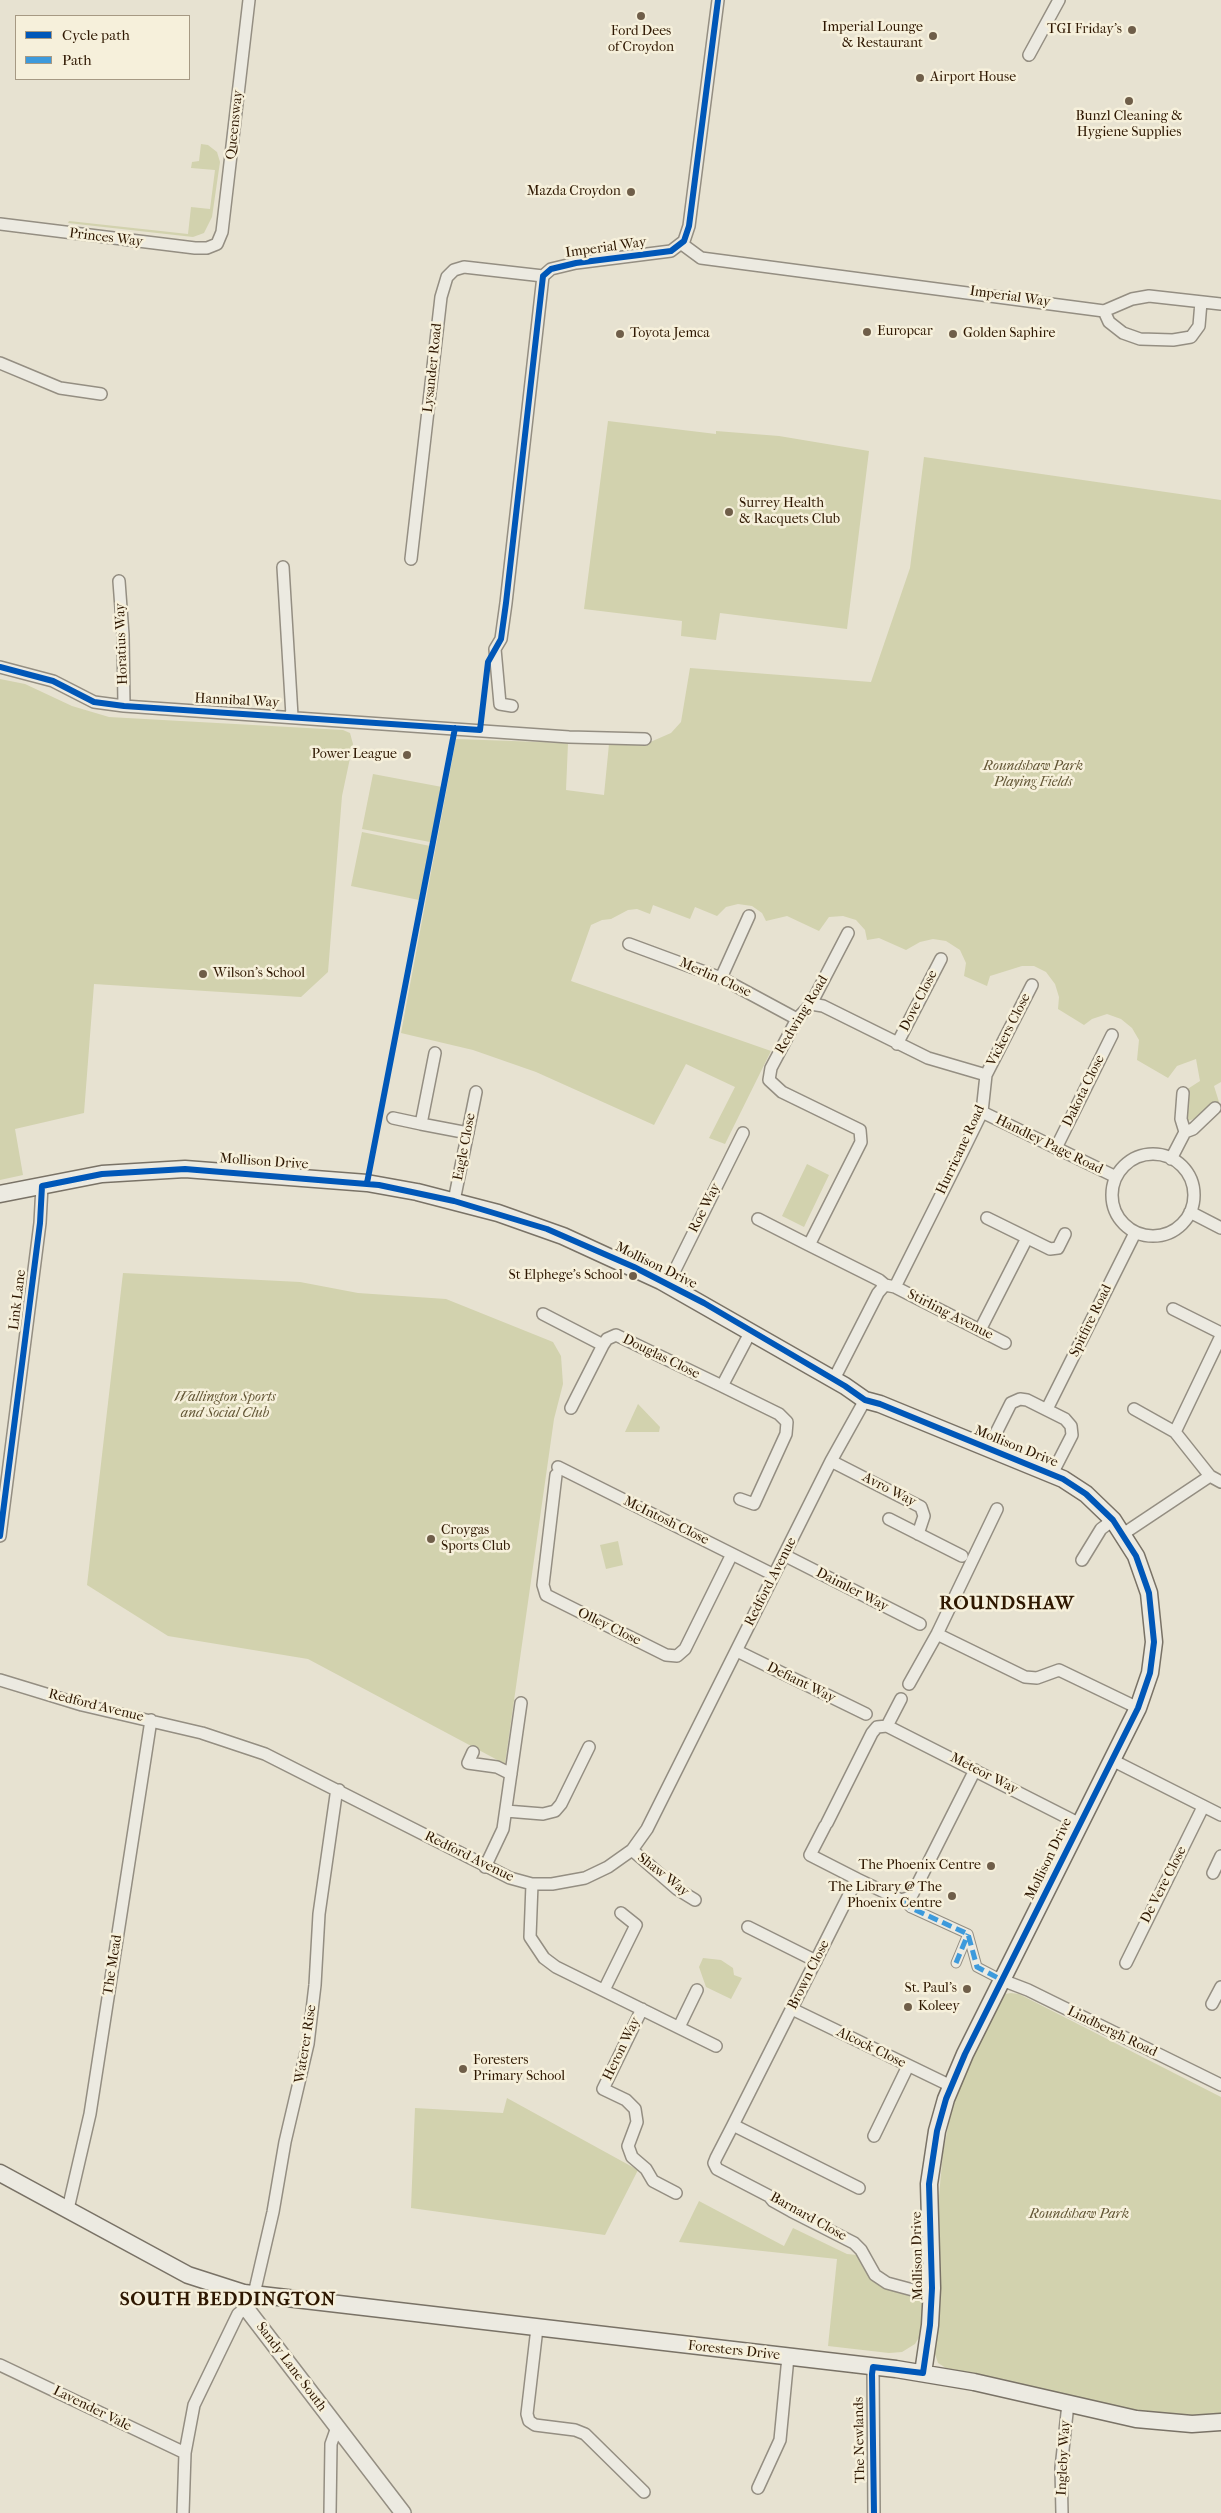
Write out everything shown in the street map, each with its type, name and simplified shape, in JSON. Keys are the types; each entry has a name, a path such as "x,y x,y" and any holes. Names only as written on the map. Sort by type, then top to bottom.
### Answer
{"main road":[{"name":"Mollison Drive","path":"0,1194 102,1174 185,1169 367,1183 454,1201 555,1233 668,1284 751,1331 865,1400 880,1404 1052,1474 1086,1494 1123,1534 1136,1556 1145,1577 1154,1624 1150,1673 1138,1708 951,2086 937,2131 930,2184 932,2288 930,2325 923,2373"},
{"path":"0,2173 188,2275 248,2298"},
{"name":"Foresters Drive","path":"248,2298 873,2366 923,2373 1136,2419 1192,2424 1221,2422"}],"street":[{"name":"Queensway","path":"212,247 220,240 222,232 249,0"},
{"path":"682,244 689,226 718,0"},
{"path":"1029,55 1059,0"},
{"name":"Princes Way","path":"0,224 195,248 212,247"},
{"name":"Imperial Way","path":"542,276 550,269 667,252 682,244 702,258 1104,311"},
{"name":"Lysander Road","path":"412,559 441,297 447,277 454,270 464,267 542,276"},
{"path":"512,706 500,704 495,649 501,639 506,603 542,276"},
{"path":"1202,302 1198,326 1191,337 1173,340 1140,339 1123,333 1109,322 1104,311 1132,299 1149,296 1221,304"},
{"path":"0,363 60,388 101,394"},
{"path":"283,567 292,716"},
{"name":"Horatius Way","path":"119,581 123,635 124,706"},
{"name":"Hannibal Way","path":"0,667 53,680 94,702 124,706 292,716 569,737 645,739"},
{"path":"721,978 749,916"},
{"name":"Redwing Road","path":"809,1245 861,1142 860,1130 782,1092 769,1080 771,1068 797,1019 811,1004 848,933"},
{"name":"Merlin Close","path":"629,944 721,978 797,1019"},
{"name":"Dove Close","path":"897,1044 941,959"},
{"name":"Vickers Close","path":"986,1075 1032,985"},
{"path":"811,1004 823,1006 928,1058 986,1075"},
{"name":"Dakota Close","path":"1056,1148 1112,1035"},
{"path":"421,1124 435,1053"},
{"name":"Hurricane Road","path":"834,1380 878,1293 890,1286 982,1112 986,1075"},
{"name":"Eagle Close","path":"454,1201 476,1092"},
{"path":"1183,1093 1181,1119 1185,1132"},
{"path":"1171,1158 1185,1132 1193,1129 1215,1108"},
{"name":"Handley Page Road","path":"982,1112 1116,1177"},
{"path":"392,1118 468,1133"},
{"name":"Roe Way","path":"668,1284 742,1133"},
{"path":"1144,1155 1158,1155 1171,1158 1184,1169 1190,1179 1193,1196 1190,1212 1183,1223 1166,1234 1146,1236 1135,1233 1125,1226 1117,1216 1112,1203 1112,1190 1116,1177 1121,1169 1131,1160 1144,1155"},
{"name":"Link Lane","path":"0,1536 40,1223 42,1186"},
{"path":"1190,1212 1221,1228"},
{"path":"988,1218 1050,1249 1058,1248 1065,1234"},
{"path":"758,1219 890,1286"},
{"name":"Spitfire Road","path":"1047,1409 1135,1233"},
{"path":"980,1330 1027,1238"},
{"name":"Stirling Avenue","path":"890,1286 1005,1342"},
{"path":"1173,1309 1221,1335 1175,1432"},
{"name":"Douglas Close","path":"543,1314 603,1345"},
{"path":"722,1386 751,1331"},
{"name":"Douglas Close","path":"571,1408 603,1345 611,1336 621,1336 779,1414 787,1422 786,1434 754,1504 740,1499"},
{"path":"988,1449 1014,1401 1024,1399 1065,1419 1072,1430 1052,1474"},
{"name":"Redford Avenue","path":"0,1680 66,1700 221,1738 265,1754 339,1790 485,1868 504,1876 532,1884 562,1884 585,1878 608,1867 632,1850 647,1829 697,1733 831,1461 865,1400"},
{"path":"1134,1409 1175,1432 1210,1476 1221,1482"},
{"name":"Avro Way","path":"831,1461 921,1507 924,1516 918,1534"},
{"name":"McIntosh Close","path":"557,1471 774,1575"},
{"name":"Olley Close","path":"557,1471 543,1585 546,1595 666,1655 677,1656 685,1649 732,1554"},
{"path":"1123,1534 1210,1476"},
{"path":"910,1684 937,1634 997,1509"},
{"name":"Avro Way","path":"889,1519 962,1556"},
{"path":"1082,1560 1101,1529 1112,1520"},
{"name":"Daimler Way","path":"784,1555 920,1624"},
{"path":"937,1634 1025,1677 1037,1678 1059,1670 1138,1708"},
{"name":"Defiant Way","path":"737,1651 866,1714"},
{"path":"901,1699 887,1726 877,1727 872,1733 810,1854 903,1901 911,1908 968,1934"},
{"path":"485,1868 502,1835 521,1703"},
{"name":"The Mead","path":"68,2209 90,2114 151,1720"},
{"name":"Meteor Way","path":"887,1726 1080,1824"},
{"path":"506,1811 543,1814 555,1812 561,1804 589,1747"},
{"path":"473,1752 468,1763 496,1768 511,1774"},
{"path":"1112,1760 1221,1815"},
{"path":"903,1901 909,1899 913,1894 975,1770"},
{"name":"Waterer Rise","path":"248,2298 273,2212 285,2142 308,2044 315,1985 319,1914 336,1795 339,1790"},
{"name":"De Vere Close","path":"1126,1963 1203,1807"},
{"name":"Shaw Way","path":"632,1850 676,1889 695,1900"},
{"path":"1213,1873 1221,1856"},
{"name":"Brown Close","path":"733,2125 857,1879"},
{"path":"532,1884 528,1926 530,1937 544,1958 556,1967 716,2046"},
{"path":"604,1990 636,1925 622,1913"},
{"path":"748,1927 816,1961"},
{"path":"968,1934 977,1968 1002,1980"},
{"path":"956,1963 968,1934"},
{"name":"Lindbergh Road","path":"1002,1980 1028,1990 1221,2085"},
{"path":"1212,2004 1221,1987"},
{"path":"679,2027 697,1990"},
{"name":"Heron Way","path":"642,2009 603,2089 626,2100 635,2109 637,2122 628,2146 632,2158 646,2169 653,2181 676,2193"},
{"name":"Alcock Close","path":"792,2009 951,2086"},
{"path":"874,2136 908,2066"},
{"path":"733,2125 859,2188"},
{"name":"Barnard Close","path":"733,2125 714,2163 717,2168 769,2196 791,2211 854,2243 861,2250 875,2275 887,2283 913,2290 932,2288"},
{"path":"183,2513 185,2453 191,2415 198,2394 248,2298"},
{"name":"Sandy Lane South","path":"248,2298 337,2427 403,2513"},
{"path":"537,2328 527,2414 529,2421 535,2425 575,2430 585,2434 644,2492"},
{"path":"758,2488 780,2440 788,2357"},
{"name":"Lavender Vale","path":"0,2365 185,2453"},
{"name":"The Newlands","path":"873,2366 874,2513"},
{"name":"Ingleby Way","path":"1062,2513 1061,2468 1068,2404"},
{"path":"330,2513 331,2444 337,2427"}],"green space":[{"path":"201,144 208,145 217,152 220,162 212,217 204,233 193,237 68,223 69,221 188,234 191,207 210,209 215,170 191,168 192,162 199,161"},
{"name":"Surrey Health & Racquets Club","path":"608,421 716,434 716,431 779,436 869,451 847,629 720,613 716,640 681,636 682,621 584,609"},
{"name":"Roundshaw Park Playing Fields","path":"924,457 1221,500 1221,1082 1214,1086 1219,1102 1205,1115 1188,1121 1185,1104 1186,1090 1200,1081 1196,1059 1177,1066 1168,1078 1137,1060 1139,1040 1132,1028 1121,1019 1107,1014 1092,1019 1084,1025 1058,1009 1059,997 1055,984 1046,972 1034,966 1022,966 990,976 987,986 964,976 966,963 960,950 946,941 933,939 920,942 906,950 879,938 867,940 865,930 856,920 843,916 829,917 819,931 787,916 766,921 762,913 752,906 738,904 726,907 717,916 695,907 690,919 653,905 650,914 637,909 628,910 611,919 602,920 591,925 571,981 771,1051 725,1144 709,1138 735,1087 686,1064 654,1125 536,1072 473,1050 401,1033 456,739 568,743 566,790 604,795 609,744 648,743 671,733 681,722 690,668 871,682 910,568"},
{"path":"0,679 25,684 72,706 109,717 343,730 350,733 353,744 342,796 328,972 301,997 94,984 84,1113 15,1129 23,1175 0,1180"},
{"path":"373,774 442,787 430,842 362,829"},
{"path":"362,832 430,846 419,900 351,886"},
{"path":"807,1164 829,1175 804,1227 782,1216"},
{"name":"Wallington Sports and Social Club","path":"123,1273 300,1282 358,1293 446,1299 553,1342 561,1356 563,1384 554,1419 505,1764 308,1659 168,1636 87,1585"},
{"path":"638,1404 660,1427 659,1432 625,1432"},
{"path":"618,1541 623,1565 606,1569 600,1545"},
{"path":"703,1958 721,1960 733,1968 734,1975 742,1978 731,1999 706,1987 699,1967"},
{"name":"Roundshaw Park","path":"1005,1994 1019,1994 1221,2097 1221,2413 1193,2415 1137,2411 946,2368 938,2363 934,2351 939,2302 938,2207 943,2152 952,2107 967,2069"},
{"path":"507,2098 638,2170 605,2235 411,2208 415,2108 503,2113"},
{"path":"699,2201 784,2246 793,2228 847,2254 857,2255 877,2282 890,2289 925,2296 921,2334 915,2344 902,2352 889,2353 828,2346 837,2259 679,2242"}],"marked path":[{"path":"903,1901 911,1908 968,1934 977,1967 1002,1980"},
{"path":"956,1963 968,1934"}],"cycle path":[{"path":"0,667 53,681 94,702 124,706 480,730 488,662 501,639 506,603 543,276 551,269 576,263 671,251 684,241 689,226 718,0"},
{"path":"367,1183 455,728"},
{"path":"0,1536 40,1223 42,1186 102,1174 185,1169 379,1185 454,1201 547,1229 634,1267 704,1303 845,1386 865,1400 880,1404 1063,1479 1086,1494 1113,1520 1136,1556 1149,1593 1154,1642 1150,1673 1138,1708 965,2054 946,2099 937,2131 929,2184 932,2288 930,2325 923,2373 873,2367 874,2513"}],"place":[{"name":"Ford Dees of Croydon","path":"641,16"},
{"name":"TGI Friday's","path":"1132,30"},
{"name":"Imperial Lounge & Restaurant","path":"933,36"},
{"name":"Airport House","path":"920,78"},
{"name":"Bunzl Cleaning & Hygiene Supplies","path":"1129,101"},
{"name":"Mazda Croydon","path":"631,192"},
{"name":"Europcar","path":"867,332"},
{"name":"Toyota Jemca","path":"620,334"},
{"name":"Golden Saphire","path":"953,334"},
{"name":"Surrey Health & Racquets Club","path":"729,512"},
{"name":"Power League","path":"407,755"},
{"name":"Wilson's School","path":"203,974"},
{"name":"St Elphege's School","path":"633,1276"},
{"name":"Croygas Sports Club","path":"431,1539"},
{"name":"The Phoenix Centre","path":"991,1866"},
{"name":"The Library @ The Phoenix Centre","path":"952,1896"},
{"name":"St. Paul's","path":"967,1989"},
{"name":"Koleey","path":"908,2007"},
{"name":"Foresters Primary School","path":"463,2069"}],"district":[{"name":"ROUNDSHAW","path":"1007,1604"},
{"name":"SOUTH BEDDINGTON","path":"228,2300"}]}
